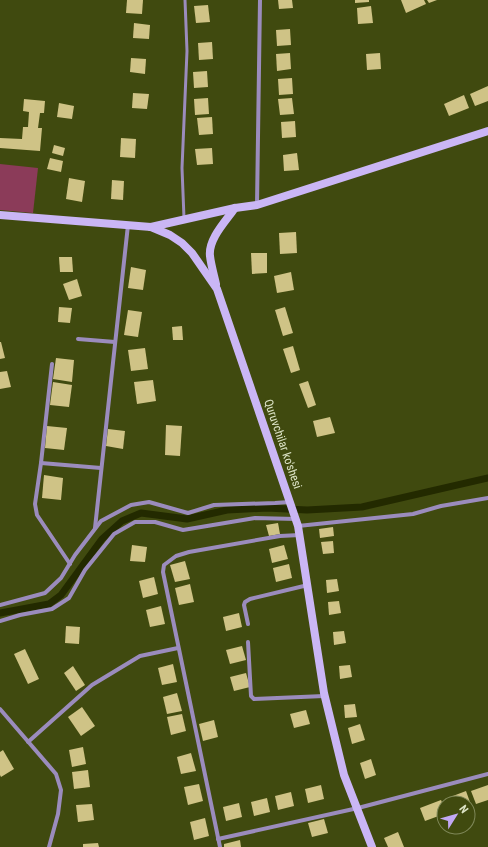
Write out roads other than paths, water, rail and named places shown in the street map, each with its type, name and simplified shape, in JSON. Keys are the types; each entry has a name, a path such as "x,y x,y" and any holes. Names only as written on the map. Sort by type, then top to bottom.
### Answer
{"main road":[{"path":"151,227 235,208 257,205 488,131"},
{"path":"217,289 209,254 216,234 235,208"},
{"name":"Quruvchilar ko'shesi","path":"0,215 151,227 170,235 192,252 217,289 297,520 325,696 344,775 372,847"}],"street":[{"path":"257,205 260,0"},
{"path":"95,529 128,225"},
{"path":"78,338 115,342"},
{"path":"52,364 35,504 37,515 70,564"},
{"path":"41,463 101,468"},
{"path":"0,621 20,615 52,609 69,598 85,570 114,534 135,522 155,522 184,530 255,518 297,520 413,514 441,506 488,498"},
{"path":"0,605 44,593 61,578 101,521 131,505 150,502 188,513 214,504 291,504"},
{"path":"220,847 178,648 163,572 164,565 176,556 189,552 280,536 300,535"},
{"path":"248,624 244,605 245,602 250,599 308,585"},
{"path":"248,642 252,696 254,699 325,696"},
{"path":"28,742 92,685 140,656 178,648"},
{"path":"0,709 56,774 60,790 58,814 49,847"},
{"path":"218,839 358,808 488,774"}],"lane":[{"path":"184,220 182,168 187,51 185,0"}],"waterway":[{"path":"0,613 49,604 61,595 102,539 122,521 141,513 187,519 227,510 267,508 307,510 362,507 488,478"}]}
